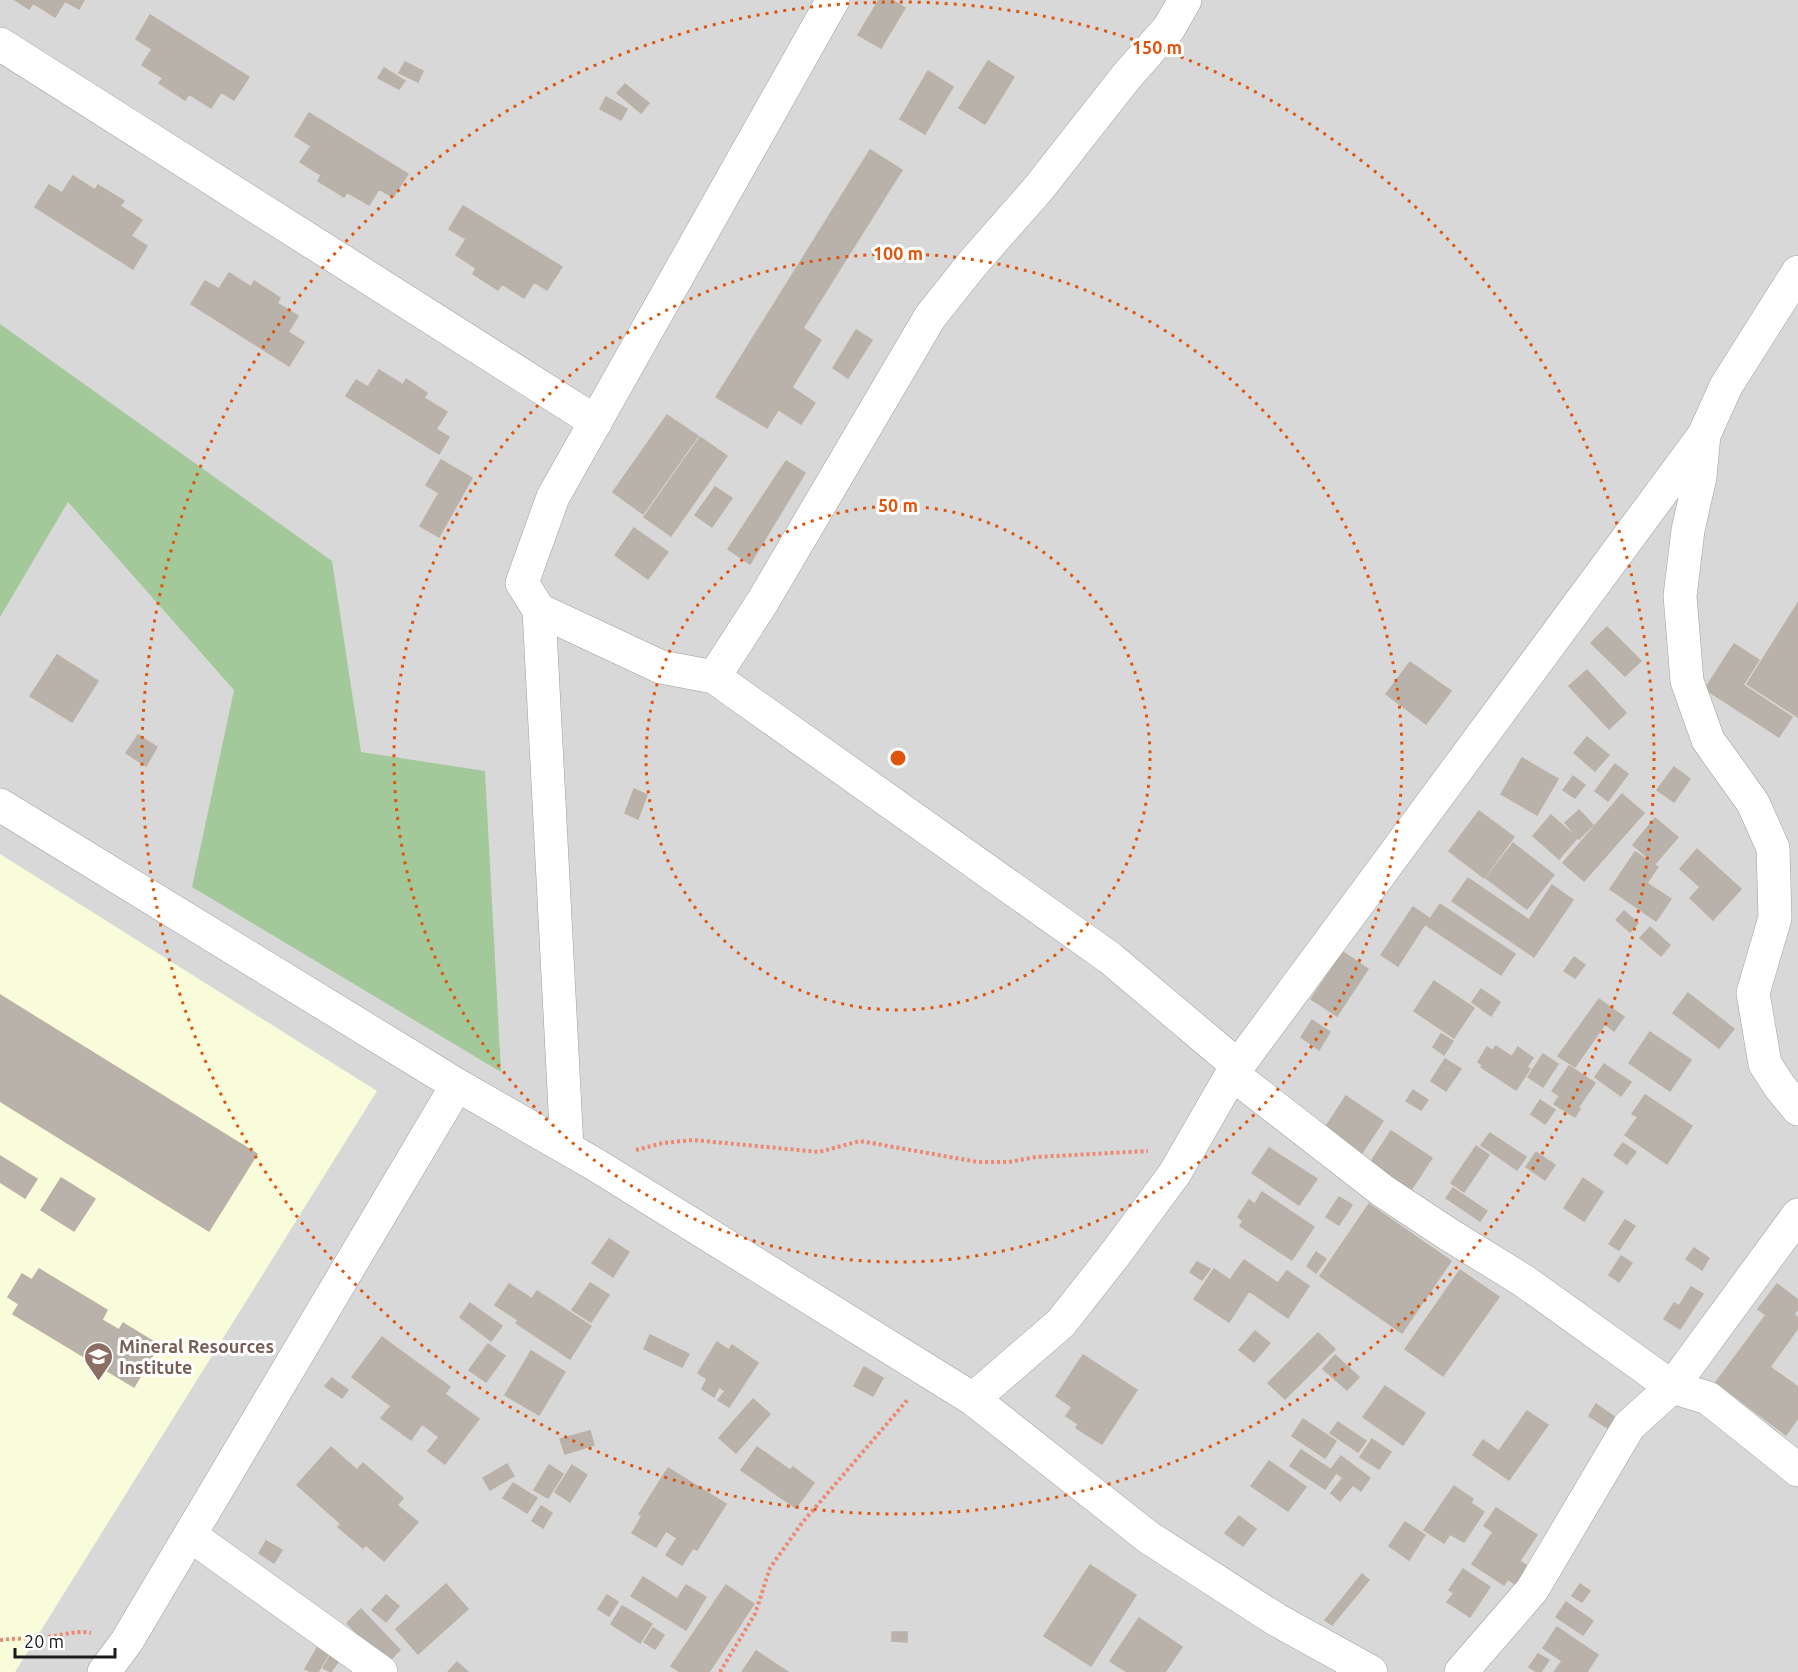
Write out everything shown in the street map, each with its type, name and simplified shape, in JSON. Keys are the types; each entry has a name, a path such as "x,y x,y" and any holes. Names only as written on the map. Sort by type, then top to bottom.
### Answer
{"street":[{"path":"567,1148 539,610 522,584 553,498 833,0"},
{"path":"714,677 763,602 930,317 1038,189 1126,76 1169,28 1185,0"},
{"path":"0,44 596,422"},
{"path":"973,1399 1061,1323 1175,1173 1235,1070 1704,435 1726,386 1798,272"},
{"path":"1704,435 1700,477 1688,530 1680,596 1687,681 1708,740 1753,803 1773,848 1775,918 1753,993 1765,1064 1798,1109"},
{"path":"539,610 661,667 714,677 1110,958 1235,1070 1383,1191 1524,1281 1672,1387 1708,1398 1798,1470"},
{"path":"0,805 456,1085 596,1165 931,1372 973,1399 1148,1537 1277,1620 1371,1672"},
{"path":"104,1672 190,1535 456,1085"},
{"path":"1461,1672 1532,1590 1629,1426 1672,1387 1798,1215"},
{"path":"190,1535 381,1672"}],"path":[{"path":"596,1165 620,1154 663,1143 693,1140 819,1152 860,1141 978,1162 1188,1150"},
{"path":"720,1672 755,1614 770,1568 776,1559 802,1523 931,1372"},
{"path":"0,1640 48,1637 79,1631 123,1645"}],"shaded area":[{"path":"0,0 1798,0 1798,1672 0,1672"},
{"name":"Mineral Resources Institute","path":"0,854 377,1091 15,1672 0,1672"}],"green space":[{"path":"0,324 332,561 361,752 485,771 501,1072 192,887 234,690 68,502 0,617"}],"building":[{"path":"15,0 84,0 79,9 65,1 55,17 33,3 29,9"},
{"path":"879,0 892,0 905,8 881,48 858,35"},
{"path":"150,15 249,77 234,100 221,92 211,108 189,94 185,100 159,83 163,78 142,65 152,49 136,39"},
{"path":"988,61 1014,77 985,124 959,108"},
{"path":"405,62 423,71 418,82 399,73"},
{"path":"384,68 405,81 399,89 378,78"},
{"path":"928,71 953,87 925,134 900,119"},
{"path":"625,84 649,103 641,113 617,93"},
{"path":"606,97 627,109 621,120 600,109"},
{"path":"309,113 408,174 393,197 379,189 369,205 347,192 344,197 318,181 321,175 300,162 311,146 295,136"},
{"path":"870,150 902,170 803,328 821,340 767,428 716,397"},
{"path":"73,176 95,190 98,185 124,201 120,206 142,220 131,236 147,246 133,269 35,207 49,185 62,193"},
{"path":"463,206 562,267 547,290 534,282 524,298 502,284 498,290 473,274 476,268 456,255 466,239 449,229"},
{"path":"229,273 251,287 254,281 280,298 277,303 298,316 288,332 304,342 289,366 191,304 205,281 219,289"},
{"path":"856,330 872,340 848,378 833,368"},
{"path":"379,370 403,385 406,379 427,393 424,398 447,412 436,429 449,437 439,454 346,396 356,380 368,387"},
{"path":"793,388 815,403 801,424 779,410"},
{"path":"667,415 698,436 643,514 613,492"},
{"path":"700,437 727,456 671,536 644,517"},
{"path":"441,460 472,478 439,537 420,526 439,493 426,485"},
{"path":"786,461 805,473 750,564 728,549"},
{"path":"715,487 732,498 712,527 695,515"},
{"path":"634,528 668,552 648,579 615,555"},
{"path":"1798,603 1798,717 1747,684"},
{"path":"1607,627 1641,661 1625,676 1591,643"},
{"path":"1734,644 1759,660 1743,685 1792,717 1779,737 1705,689"},
{"path":"57,655 98,681 72,722 30,696"},
{"path":"1410,662 1451,691 1426,724 1386,694"},
{"path":"1587,670 1626,713 1609,729 1569,686"},
{"path":"138,735 157,747 146,766 126,753"},
{"path":"1587,737 1609,755 1595,771 1574,753"},
{"path":"1522,758 1558,779 1537,815 1501,794"},
{"path":"1615,764 1628,774 1608,801 1595,791"},
{"path":"1674,767 1690,779 1674,802 1657,790"},
{"path":"1573,776 1585,785 1575,798 1563,790"},
{"path":"634,789 647,795 638,819 625,813"},
{"path":"1622,794 1644,813 1584,881 1563,863"},
{"path":"1579,810 1593,825 1579,839 1565,823"},
{"path":"1479,811 1514,837 1484,878 1449,851"},
{"path":"1551,815 1577,838 1559,859 1533,836"},
{"path":"1655,818 1678,837 1655,864 1633,845"},
{"path":"1513,843 1554,875 1527,909 1486,878"},
{"path":"1697,849 1741,889 1713,920 1690,898 1700,887 1680,869"},
{"path":"1635,852 1658,867 1647,883 1671,899 1656,921 1610,889"},
{"path":"1468,878 1529,920 1552,885 1573,900 1534,957 1452,901"},
{"path":"1440,904 1515,954 1501,975 1426,925"},
{"path":"1413,907 1429,918 1398,966 1381,955"},
{"path":"1624,911 1638,923 1630,932 1616,920"},
{"path":"1650,927 1670,945 1661,956 1640,938"},
{"path":"1343,952 1368,969 1337,1016 1311,999"},
{"path":"1574,957 1585,965 1575,978 1564,971"},
{"path":"1434,981 1474,1008 1454,1038 1414,1011"},
{"path":"1481,989 1500,1002 1491,1016 1472,1002"},
{"path":"1688,993 1734,1029 1719,1048 1673,1013"},
{"path":"0,995 257,1154 209,1231 0,1101"},
{"path":"1599,999 1624,1017 1614,1031 1605,1024 1575,1067 1558,1056"},
{"path":"1312,1020 1330,1032 1319,1050 1301,1037"},
{"path":"1650,1032 1691,1060 1670,1091 1629,1063"},
{"path":"1441,1034 1453,1041 1444,1055 1433,1047"},
{"path":"1496,1046 1530,1069 1516,1090 1481,1067"},
{"path":"1487,1047 1509,1061 1518,1047 1533,1058 1514,1086 1478,1062"},
{"path":"1543,1054 1558,1064 1543,1087 1528,1077"},
{"path":"1445,1059 1461,1069 1446,1091 1431,1081"},
{"path":"1604,1064 1631,1082 1621,1096 1595,1077"},
{"path":"1569,1066 1595,1083 1578,1108 1552,1091"},
{"path":"1413,1090 1428,1100 1421,1110 1406,1101"},
{"path":"1560,1095 1580,1109 1575,1117 1554,1104"},
{"path":"1645,1095 1692,1126 1667,1164 1625,1135 1638,1117 1632,1114"},
{"path":"1346,1096 1383,1121 1362,1153 1325,1128"},
{"path":"1540,1100 1555,1110 1545,1124 1531,1114"},
{"path":"1391,1131 1432,1158 1409,1193 1368,1166"},
{"path":"1490,1133 1526,1157 1517,1170 1481,1145"},
{"path":"1623,1143 1636,1152 1627,1164 1614,1155"},
{"path":"1476,1146 1489,1155 1464,1192 1451,1183"},
{"path":"1269,1148 1317,1179 1299,1205 1252,1173"},
{"path":"1536,1152 1555,1165 1545,1180 1526,1167"},
{"path":"0,1156 37,1179 25,1198 0,1182"},
{"path":"61,1178 95,1199 74,1231 41,1210"},
{"path":"1583,1178 1603,1192 1584,1221 1564,1208"},
{"path":"1453,1188 1487,1211 1480,1221 1446,1198"},
{"path":"1262,1192 1314,1227 1292,1260 1240,1226 1243,1221 1238,1217 1249,1200 1255,1204"},
{"path":"1339,1197 1352,1205 1339,1225 1326,1217"},
{"path":"1369,1204 1451,1261 1402,1333 1320,1276"},
{"path":"1625,1220 1635,1226 1619,1250 1609,1244"},
{"path":"609,1239 629,1252 613,1277 592,1263"},
{"path":"1694,1248 1709,1258 1702,1270 1686,1259"},
{"path":"1316,1252 1326,1259 1316,1273 1307,1266"},
{"path":"1621,1256 1632,1263 1619,1282 1609,1275"},
{"path":"1244,1260 1278,1283 1287,1271 1309,1286 1288,1318 1249,1291 1229,1322 1194,1299 1214,1269 1230,1280"},
{"path":"1197,1262 1210,1269 1202,1280 1190,1272"},
{"path":"39,1269 107,1310 102,1320 119,1330 123,1323 159,1345 134,1387 13,1314 19,1304 8,1297 22,1274 32,1280"},
{"path":"1460,1270 1499,1297 1443,1376 1405,1349"},
{"path":"590,1283 609,1295 591,1322 572,1310"},
{"path":"509,1284 532,1299 537,1291 591,1326 570,1359 516,1323 518,1320 495,1305"},
{"path":"1777,1284 1798,1300 1798,1309 1794,1314 1798,1318 1798,1328 1770,1367 1798,1387 1798,1418 1786,1435 1716,1382 1766,1315 1758,1309"},
{"path":"1691,1287 1703,1294 1680,1329 1664,1319 1674,1303 1679,1306"},
{"path":"470,1303 502,1326 491,1341 460,1317"},
{"path":"1255,1331 1270,1343 1254,1362 1239,1350"},
{"path":"1318,1333 1335,1349 1285,1399 1268,1383"},
{"path":"650,1335 689,1354 682,1367 644,1349"},
{"path":"382,1337 450,1387 445,1394 479,1419 445,1464 428,1451 439,1437 422,1424 411,1440 381,1418 391,1406 352,1377"},
{"path":"717,1342 729,1350 732,1345 758,1363 729,1407 718,1400 725,1391 719,1387 714,1397 702,1389 707,1379 698,1373"},
{"path":"488,1344 505,1356 486,1382 469,1370"},
{"path":"531,1351 565,1372 539,1415 505,1395"},
{"path":"1083,1355 1137,1390 1102,1444 1076,1428 1078,1424 1066,1416 1072,1407 1056,1396"},
{"path":"1335,1355 1359,1377 1347,1390 1323,1369"},
{"path":"864,1367 883,1378 873,1396 854,1386"},
{"path":"332,1378 348,1390 342,1398 325,1386"},
{"path":"1385,1386 1425,1413 1403,1445 1363,1417"},
{"path":"753,1399 770,1414 736,1453 719,1438"},
{"path":"1596,1404 1616,1418 1609,1429 1589,1416"},
{"path":"1527,1411 1548,1425 1509,1480 1473,1455 1483,1440 1499,1451"},
{"path":"1303,1419 1336,1441 1325,1458 1292,1436"},
{"path":"1338,1422 1366,1441 1358,1452 1330,1433"},
{"path":"590,1431 594,1445 565,1454 560,1439"},
{"path":"1372,1439 1391,1452 1379,1469 1360,1457"},
{"path":"331,1447 357,1470 363,1463 403,1498 397,1505 418,1522 384,1561 366,1545 363,1548 338,1527 341,1524 297,1485"},
{"path":"757,1447 790,1470 793,1467 814,1483 796,1508 741,1470"},
{"path":"1301,1450 1336,1473 1325,1489 1290,1466"},
{"path":"1341,1456 1370,1478 1361,1491 1331,1469"},
{"path":"1269,1461 1306,1487 1288,1511 1251,1486"},
{"path":"507,1464 514,1476 490,1490 483,1478"},
{"path":"549,1465 563,1474 548,1498 534,1490"},
{"path":"572,1465 587,1475 570,1502 555,1492"},
{"path":"668,1468 726,1504 697,1550 693,1548 682,1565 666,1555 677,1538 666,1531 656,1547 632,1533 642,1516 639,1514"},
{"path":"1342,1479 1352,1486 1340,1501 1331,1493"},
{"path":"513,1483 537,1498 527,1513 503,1498"},
{"path":"1454,1486 1473,1499 1471,1503 1484,1512 1464,1542 1450,1534 1444,1543 1424,1530"},
{"path":"541,1506 552,1513 543,1528 532,1521"},
{"path":"1496,1508 1537,1535 1504,1585 1472,1564 1493,1532 1484,1526"},
{"path":"1239,1516 1256,1529 1243,1546 1225,1533"},
{"path":"1405,1522 1425,1535 1409,1560 1389,1546"},
{"path":"266,1541 282,1550 274,1563 259,1553"},
{"path":"1521,1562 1534,1570 1522,1589 1509,1580"},
{"path":"1090,1565 1136,1595 1091,1666 1044,1636"},
{"path":"1463,1569 1490,1587 1470,1617 1447,1602 1454,1593 1449,1590"},
{"path":"1362,1574 1369,1580 1332,1625 1325,1620"},
{"path":"643,1577 677,1599 686,1585 706,1597 686,1630 631,1596"},
{"path":"446,1584 468,1609 418,1654 396,1629"},
{"path":"1580,1584 1590,1591 1582,1602 1572,1596"},
{"path":"726,1585 754,1604 709,1672 680,1672 671,1666"},
{"path":"386,1595 399,1606 386,1622 372,1610"},
{"path":"607,1595 618,1602 609,1616 598,1609"},
{"path":"1566,1602 1593,1621 1583,1635 1556,1617"},
{"path":"622,1606 652,1624 640,1643 611,1624"},
{"path":"361,1609 400,1650 386,1664 347,1623"},
{"path":"1139,1618 1182,1647 1165,1672 1127,1672 1110,1661"},
{"path":"1557,1627 1598,1655 1587,1672 1554,1672 1562,1661 1543,1648"},
{"path":"653,1628 664,1635 655,1649 644,1642"},
{"path":"892,1632 907,1632 907,1642 892,1641"},
{"path":"317,1648 328,1655 318,1672 311,1672 305,1669"},
{"path":"333,1651 342,1656 331,1672 323,1668"},
{"path":"756,1651 788,1672 742,1672"},
{"path":"1538,1654 1549,1660 1541,1672 1529,1667"},
{"path":"457,1662 468,1672 448,1672"}],"place":[{"name":"Mineral Resources Institute","path":"98,1382"}]}
